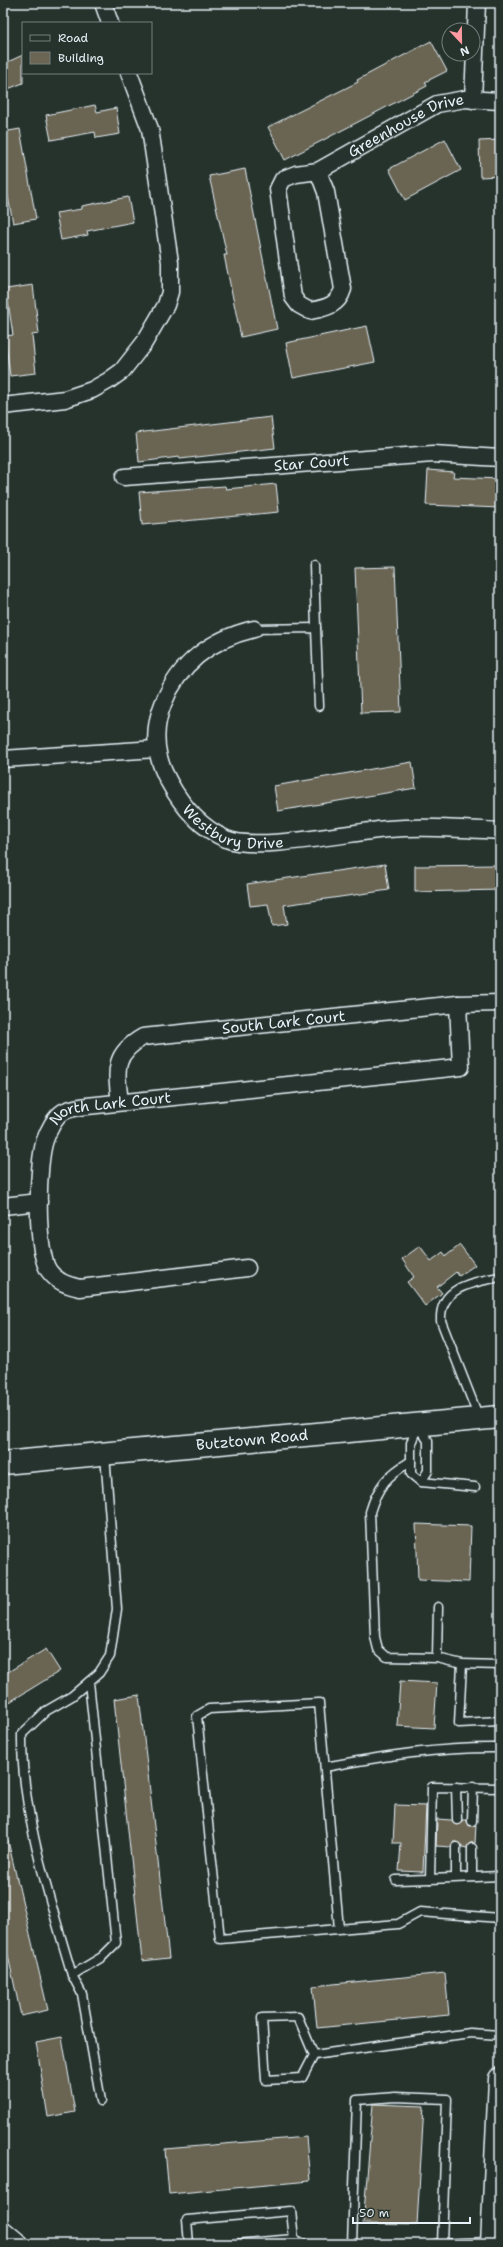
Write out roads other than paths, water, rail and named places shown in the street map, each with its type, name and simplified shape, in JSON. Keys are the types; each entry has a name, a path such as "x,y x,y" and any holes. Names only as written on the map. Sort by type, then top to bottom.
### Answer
{"street":[{"path":"103,3 110,22"},
{"path":"473,100 477,3"},
{"path":"3,406 65,399 92,390 108,381 122,371 144,343 166,306 170,292 170,262 153,148 150,129 129,74"},
{"name":"Greenhouse Drive","path":"318,171 326,192 343,289 340,298 333,305 310,310 300,305 293,297 278,189 283,179 296,174 318,171 437,104 473,100 500,101"},
{"name":"Star Court","path":"124,477 433,454 500,458"},
{"path":"3,759 156,749 157,727 161,708 173,682 186,666 210,645 234,634 254,629"},
{"name":"Westbury Drive","path":"156,749 164,773 184,805 201,823 227,839 267,843 389,829 416,828 500,831"},
{"name":"South Lark Court","path":"120,1102 118,1068 128,1046 144,1037 458,1004 500,1003"},
{"name":"North Lark Court","path":"247,1268 80,1288 67,1286 58,1281 48,1270 44,1258 39,1202 42,1153 45,1140 53,1124 63,1112 87,1106 461,1067 458,1004"},
{"path":"3,1206 39,1202"},
{"name":"Butztown Road","path":"3,1463 105,1455 490,1418"},
{"path":"492,2243 500,2079"},
{"path":"3,2229 21,2244"}],"lane":[{"path":"314,564 319,706"},
{"path":"254,629 316,628"},
{"path":"490,1418 441,1321 440,1309 452,1292 468,1284 500,1277"},
{"path":"418,1425 411,1443 412,1474 421,1482 475,1487"},
{"path":"418,1425 428,1441 428,1471 421,1482"},
{"path":"101,2101 82,1994 72,1976 38,1851 24,1782 22,1734 46,1711 72,1696 89,1682 106,1665 110,1656 117,1609 105,1455"},
{"path":"411,1461 392,1473 382,1484 375,1496 370,1512 375,1637 378,1649 387,1658 437,1658 462,1664 500,1665"},
{"path":"437,1658 438,1607"},
{"path":"462,1664 459,1723 500,1721"},
{"path":"72,1976 102,1957 116,1943 89,1682"},
{"path":"340,1929 319,1703 209,1709 196,1716 220,1939 340,1929 398,1924 420,1912 500,1918"},
{"path":"324,1767 380,1757 462,1748 500,1748"},
{"path":"472,1821 473,1786"},
{"path":"430,1879 432,1787 473,1786 500,1788"},
{"path":"456,1787 457,1820"},
{"path":"456,1847 456,1876"},
{"path":"472,1848 472,1876"},
{"path":"396,1880 430,1879 456,1876 500,1876"},
{"path":"298,2017 314,2055 302,2078 266,2080 262,2018 298,2017"},
{"path":"314,2055 470,2033 500,2035"},
{"path":"352,2244 357,2100 395,2097 447,2099 442,2244"},
{"path":"189,2244 187,2220 291,2211 294,2239"},
{"path":"235,2244 294,2239 304,2244"},
{"path":"435,2244 492,2243"}]}
